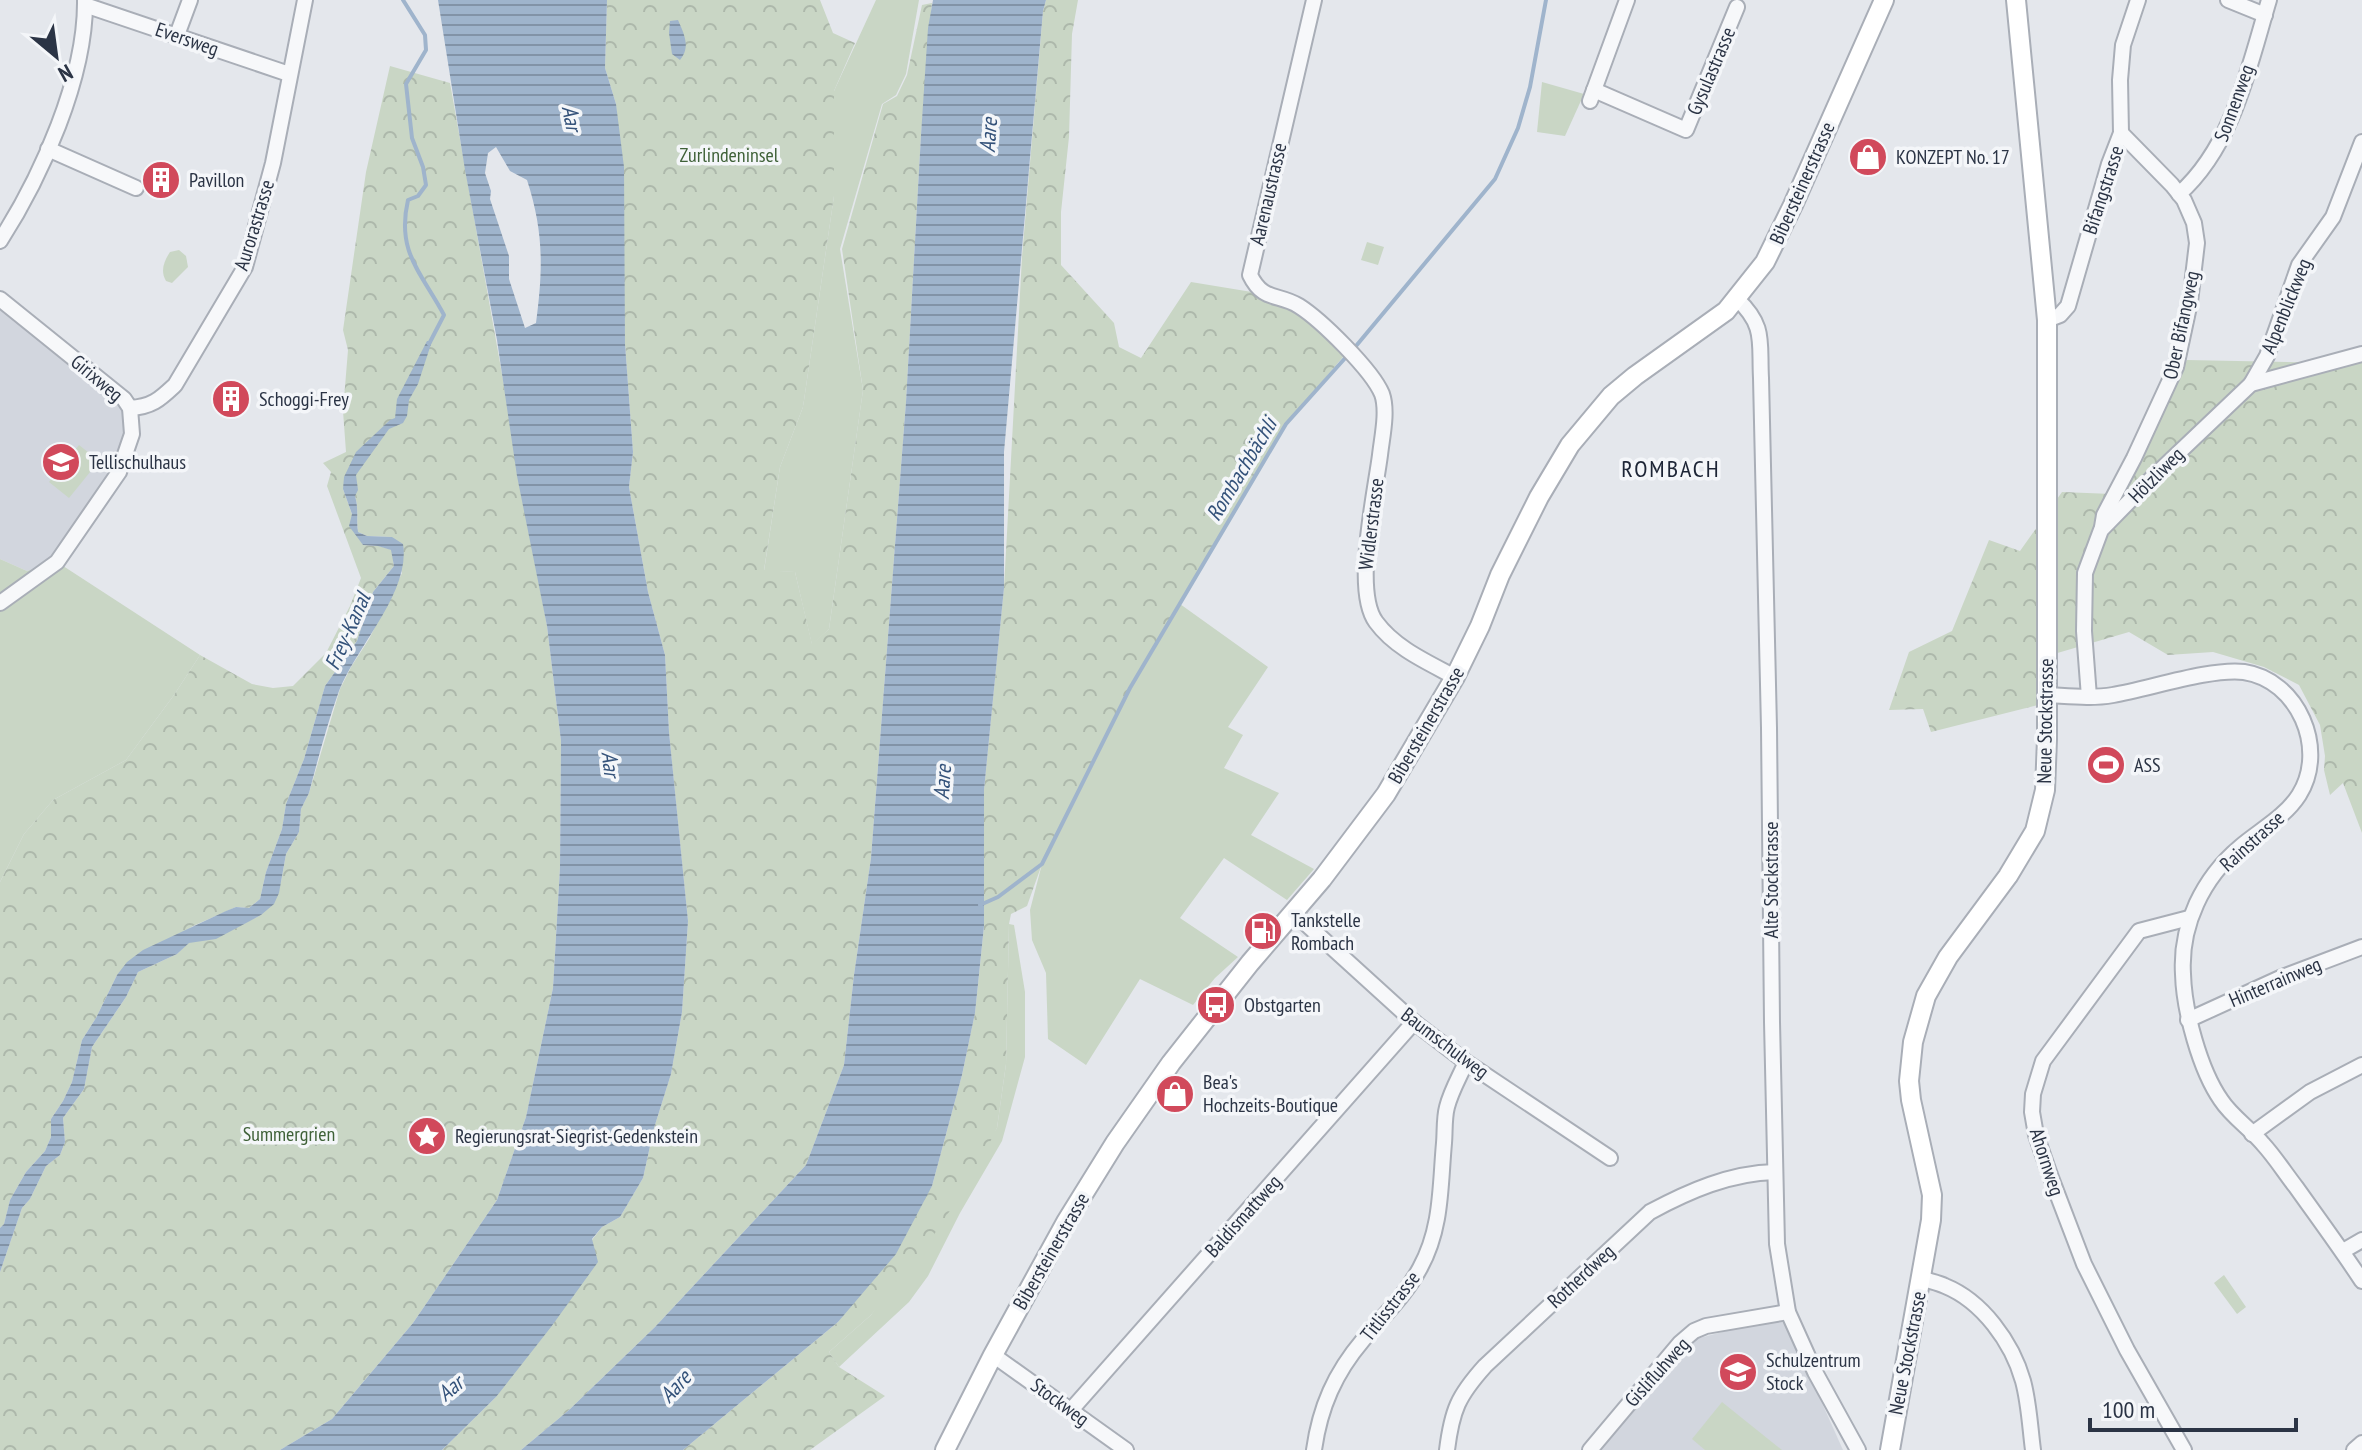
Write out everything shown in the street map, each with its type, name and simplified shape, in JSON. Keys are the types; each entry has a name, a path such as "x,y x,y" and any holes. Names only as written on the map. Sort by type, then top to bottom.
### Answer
{"main road":[{"name":"Bibersteinerstrasse","path":"945,1450 1066,1222 1115,1143 1171,1063 1331,867 1386,794 1455,677 1539,497 1580,431 1611,396 1635,376 1713,322 1737,299 1772,248 1884,0"},
{"name":"Neue Stockstrasse","path":"1890,1450 1931,1220 1932,1195 1909,1081 1913,1042 1926,996 1948,957 2008,876 2035,831 2045,790 2047,320 2016,0"}],"street":[{"path":"177,35 190,0"},
{"name":"Aurorastrasse","path":"130,408 145,407 175,385 245,267 273,163 305,0"},
{"name":"Aarenaustrasse","path":"1314,0 1250,275 1264,294 1301,307 1340,344"},
{"name":"Gysulastrasse","path":"1627,0 1592,96 1686,130 1737,7"},
{"name":"Bifangstrasse","path":"2047,320 2060,315 2068,306 2121,133 2123,45 2138,0"},
{"path":"2228,0 2267,7"},
{"path":"0,241 21,209 66,107 79,55 85,2"},
{"name":"Eversweg","path":"85,2 289,74"},
{"name":"Sonnenweg","path":"2179,194 2194,181 2217,149 2243,85 2267,7"},
{"name":"Ober Bifangweg","path":"2101,530 2104,515 2176,367 2190,302 2197,243 2194,223 2179,194 2121,133"},
{"name":"Alpenblickweg","path":"2251,384 2267,356 2299,265 2333,217 2362,142"},
{"path":"48,149 136,188"},
{"name":"Girixweg","path":"0,299 104,382 130,408 132,434 119,472 57,562 0,603"},
{"name":"Alte Stockstrasse","path":"1737,299 1755,318 1759,327 1761,367 1777,1244 1788,1312 1811,1365 1858,1450"},
{"name":"Widlerstrasse","path":"1340,344 1375,382 1383,397 1381,450 1364,579 1366,602 1374,620 1392,639 1455,677"},
{"name":"Hölzliweg","path":"2089,697 2084,631 2085,573 2101,530 2251,384 2362,354"},
{"name":"Rainstrasse","path":"2046,695 2109,696 2210,674 2243,672 2256,675 2275,686 2293,702 2306,725 2311,750 2310,765 2300,793 2285,811 2224,862 2200,897 2189,918 2183,975 2188,1020 2221,1101 2262,1141 2362,1281"},
{"name":"Baumschulweg","path":"1293,912 1414,1022 1466,1062 1610,1158"},
{"name":"Ahornweg","path":"2184,1450 2127,1350 2084,1264 2036,1135 2032,1112 2033,1094 2043,1061 2139,931 2189,918"},
{"name":"Hinterrainweg","path":"2188,1020 2280,978 2362,947"},
{"name":"Baldismattweg","path":"1071,1410 1414,1022"},
{"name":"Titlisstrasse","path":"1314,1450 1322,1410 1346,1362 1401,1298 1421,1267 1435,1233 1441,1200 1447,1107 1466,1062"},
{"path":"2252,1134 2310,1092 2362,1065"},
{"name":"Rotherdweg","path":"1447,1450 1454,1409 1466,1387 1650,1212 1705,1186 1760,1172 1775,1172"},
{"path":"2343,1251 2362,1240"},
{"path":"1921,1278 1946,1286 1969,1300 2000,1334 2022,1378 2033,1450"},
{"name":"Gislifluhweg","path":"1590,1450 1680,1343 1694,1331 1706,1326 1788,1312"},
{"name":"Stockweg","path":"993,1355 1126,1450"},
{"path":"2354,1450 2362,1443"}],"shaded area":[{"name":"Tellischulhaus","path":"0,299 130,408 119,472 57,562 27,571 0,559"},
{"name":"Schulzentrum Stock","path":"1783,1316 1843,1450 1597,1450 1696,1339"}],"green space":[{"name":"Zurlindeninsel","path":"607,0 820,0 833,33 855,43 834,91 834,196 803,407 780,467 764,570 795,572 812,644 829,629 863,390 842,249 883,104 897,96 907,75 922,5 932,3 906,402 871,858 844,1065 806,1165 655,1327 569,1410 521,1450 442,1450 496,1397 592,1240 602,1227 620,1217 643,1178 671,1074 682,1012 688,921 669,732 665,655 648,592 629,487 633,452 625,344 616,104 605,68"},
{"path":"876,0 919,0 906,74 896,95 882,104 840,249 863,390 829,629 812,645 795,572 764,571 780,467 803,407 834,196 834,91"},
{"path":"1046,0 1078,0 1072,34 1069,137 1061,212 1061,265 1114,323 1119,347 1141,358 1191,282 1290,301 1339,343 1343,357 1286,424 1130,688 1042,864 1027,906 1011,914 1006,1064 997,1128 973,1176 925,1248 871,1315 829,1352 839,1367 885,1396 810,1450 683,1450 838,1322 932,1186 962,1075 975,1013 984,926 984,790 1004,588 1022,257"},
{"name":"Summergrien","path":"390,66 450,83 547,626 561,741 560,868 553,988 526,1117 497,1200 413,1323 332,1419 280,1450 0,1450 0,1272 22,1208 30,1199 46,1166 60,1155 65,1142 63,1118 84,1089 92,1047 126,997 138,972 177,954 188,943 232,929 261,915 281,882 286,854 299,832 301,809 309,793 340,689 402,573 392,537 367,536 358,532 363,545 392,550 394,566 373,592 357,641 325,686 304,759 286,804 282,829 260,899 249,908 236,907 193,926 117,975 82,1040 72,1082 51,1119 51,1137 45,1151 26,1172 10,1200 4,1224 0,1228 0,882 24,834 53,800 126,760 200,655 252,684 273,688 293,686 326,653 361,578 327,486 331,472 323,463 346,452 343,411 348,350 343,330 366,172","holes":["343,489 355,496 358,531"]},
{"path":"1542,82 1584,94 1565,136 1537,132"},
{"path":"1367,242 1384,247 1378,265 1361,260"},
{"path":"179,250 186,256 188,267 172,283 166,281 164,266 170,252"},
{"path":"2362,358 2362,833 2343,783 2330,795 2324,770 2320,725 2299,685 2264,667 2213,652 2168,655 2129,632 2037,659 2038,705 1931,732 1923,709 1889,710 1909,652 1952,631 1989,540 2020,551 2062,492 2112,494 2187,360 2338,363"},
{"path":"79,445 99,461 69,498 49,482"},
{"path":"0,559 27,571 57,562 200,655 126,760 53,800 24,834 0,882"},
{"path":"1180,604 1268,667 1228,727 1243,735 1224,768 1279,793 1251,835 1314,869 1287,900 1224,858 1180,918 1238,957 1215,978 1193,1005 1140,979 1086,1065 1048,1039 1046,973 1032,940 1030,910 1042,864 1130,688"},
{"path":"1009,924 1014,925 1025,992 1025,1057 1002,1141 928,1276 909,1302 839,1367 829,1352 871,1315 997,1128 1006,1064"},
{"path":"2224,1275 2246,1307 2237,1314 2214,1283"},
{"path":"1722,1402 1782,1450 1705,1450 1692,1439"}],"water":[{"name":"Aar","path":"438,0 607,0 605,68 616,104 624,167 625,344 633,452 629,487 648,592 665,655 669,732 688,921 682,1012 671,1074 643,1178 620,1217 602,1227 592,1239 598,1262 496,1397 442,1450 280,1450 332,1419 413,1323 497,1200 526,1117 553,988 560,868 561,741 547,626 517,476 497,340 465,170","holes":["496,147 510,171 527,180 539,234 541,268 536,323 525,328 509,279 509,256 490,199 491,191 485,173 488,153"]},
{"name":"Aare","path":"933,0 1046,0 1004,452 1004,588 984,790 984,926 975,1013 932,1186 896,1254 838,1322 683,1450 521,1450 569,1410 655,1327 806,1165 844,1065 871,858 906,402 928,28"},
{"path":"678,20 686,45 680,60 672,54 669,33 670,21"},
{"name":"Frey-Kanal","path":"427,341 432,341 418,384 409,400 407,416 403,423 389,429 356,475 358,532 367,536 392,537 403,544 399,581 339,691 309,793 301,809 299,832 286,854 274,904 261,915 216,939 189,943 177,954 138,972 126,997 92,1047 84,1089 63,1118 65,1142 60,1155 46,1166 30,1199 22,1208 0,1272 0,1228 4,1224 10,1200 26,1172 45,1151 51,1137 51,1119 72,1082 82,1040 117,975 127,962 143,950 236,907 249,908 260,899 282,829 286,804 304,759 325,686 357,641 373,592 394,566 391,550 363,545 349,526 352,514 343,489 344,477 356,452 395,418 397,399"}],"waterway":[{"name":"Frey-Kanal","path":"403,0 425,35 426,50 406,84 412,138 426,185 418,196 408,200 405,234 413,261 444,315 429,344"},
{"name":"Rombachbächli","path":"980,905 998,897 1042,864 1130,688 1286,424 1356,346 1495,179 1518,128 1530,87 1546,0"}],"place":[{"name":"KONZEPT No. 17","path":"1868,157"},
{"name":"Pavillon","path":"161,180"},
{"name":"Schoggi-Frey","path":"231,399"},
{"name":"Tellischulhaus","path":"61,462"},
{"name":"ASS","path":"2106,765"},
{"name":"Tankstelle Rombach","path":"1263,931"},
{"name":"Obstgarten","path":"1216,1005"},
{"name":"Bea's Hochzeits-Boutique","path":"1175,1094"},
{"name":"Regierungsrat-Siegrist-Gedenkstein","path":"427,1136"},
{"name":"Schulzentrum Stock","path":"1738,1372"}],"district":[{"name":"ROMBACH","path":"1671,468"}]}
